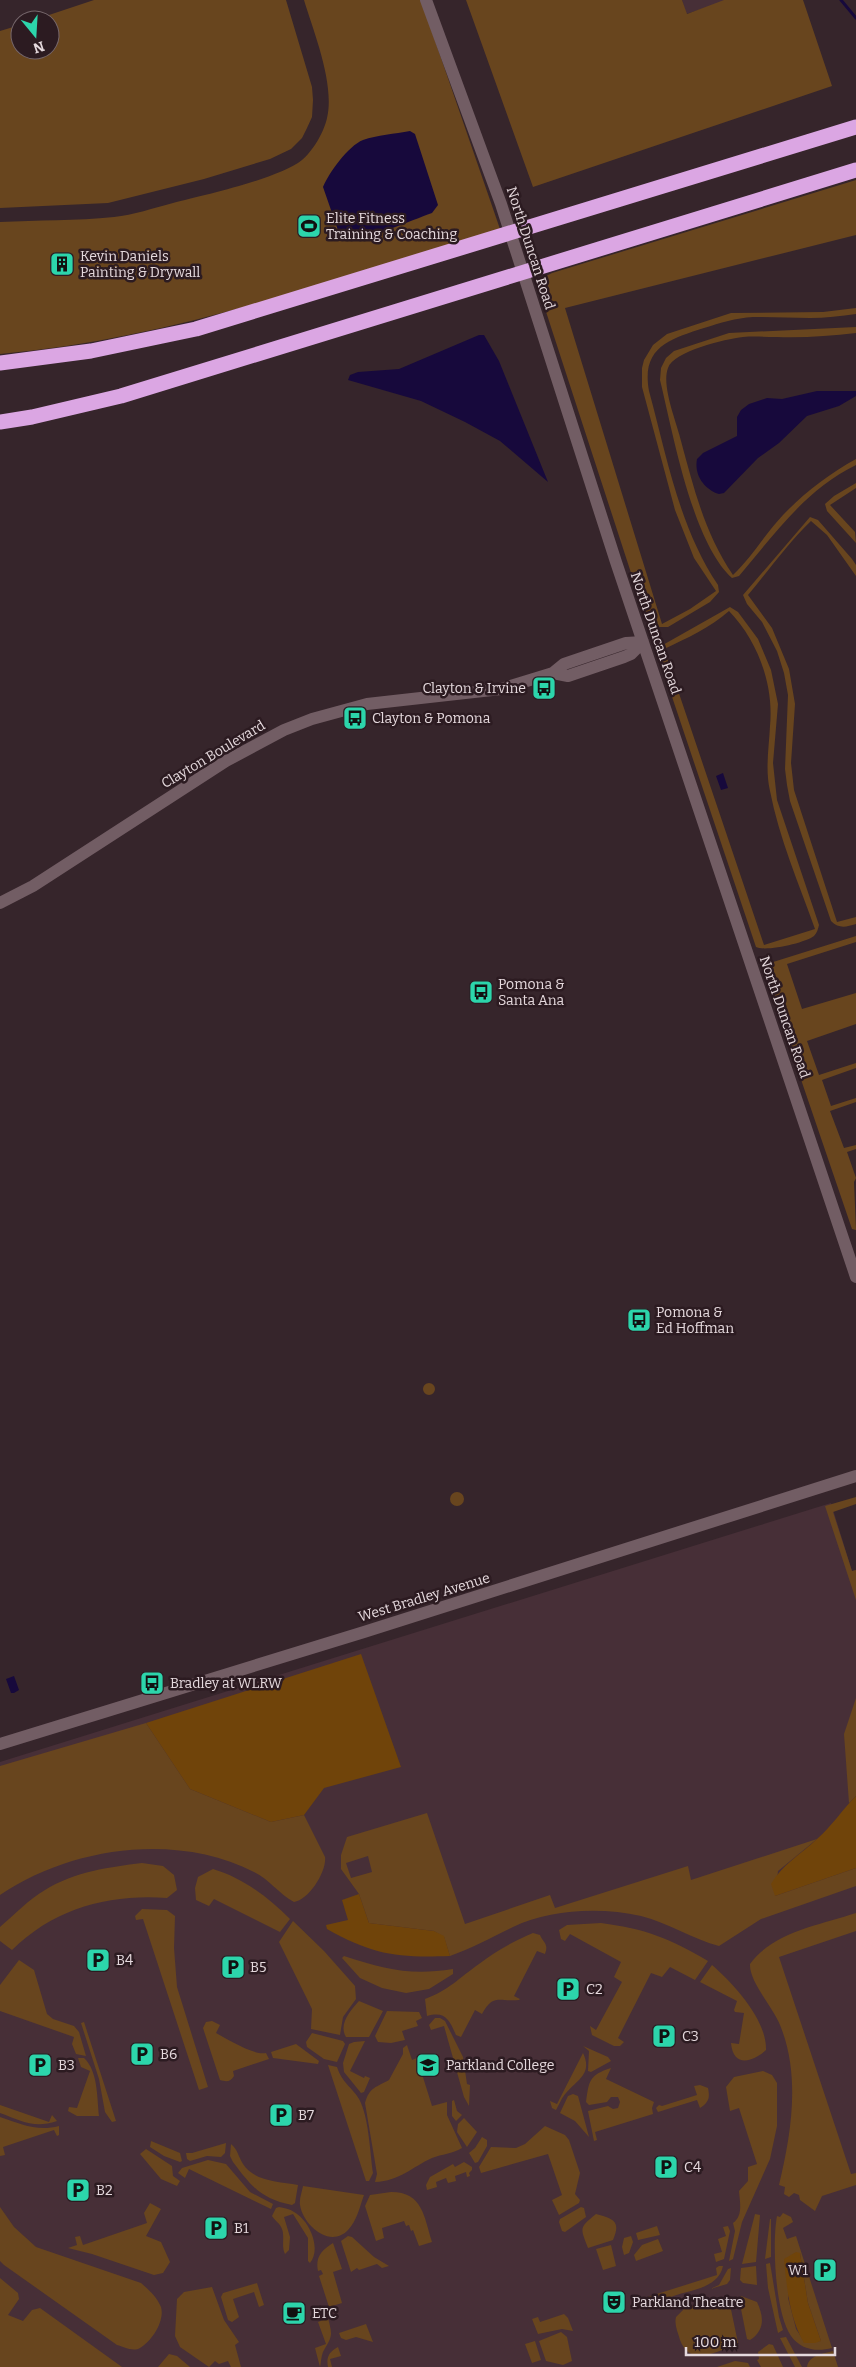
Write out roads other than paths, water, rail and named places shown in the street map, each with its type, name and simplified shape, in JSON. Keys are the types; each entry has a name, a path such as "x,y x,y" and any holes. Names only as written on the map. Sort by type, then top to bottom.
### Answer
{"highway":[{"path":"0,363 92,351 196,329 856,127"},
{"path":"0,422 32,417 121,396 856,170"}],"main road":[{"name":"North Duncan Road","path":"426,0 501,204 643,642 856,1277"},
{"name":"Clayton Boulevard","path":"0,903 33,886 226,761 284,730 312,719 356,706 476,693 520,684 553,673 568,676 631,654 643,642"},
{"name":"West Bradley Avenue","path":"0,1744 856,1476"}],"waterway":[{"path":"841,0 856,18"}],"place":[{"name":"Elite Fitness Training & Coaching","path":"309,226"},
{"name":"Kevin Daniels Painting & Drywall","path":"62,264"},
{"name":"Clayton & Irvine","path":"544,688"},
{"name":"Clayton & Pomona","path":"355,718"},
{"name":"Pomona & Santa Ana","path":"481,992"},
{"name":"Pomona & Ed Hoffman","path":"639,1320"},
{"name":"Bradley at WLRW","path":"152,1683"},
{"name":"B4","path":"98,1960"},
{"name":"B5","path":"233,1967"},
{"name":"C2","path":"568,1989"},
{"name":"C3","path":"664,2036"},
{"name":"B6","path":"142,2054"},
{"name":"B3","path":"40,2065"},
{"name":"Parkland College","path":"428,2065"},
{"name":"B7","path":"281,2115"},
{"name":"C4","path":"666,2167"},
{"name":"B2","path":"78,2190"},
{"name":"B1","path":"216,2228"},
{"name":"W1","path":"825,2270"},
{"name":"Parkland Theatre","path":"614,2302"},
{"name":"ETC","path":"294,2313"}]}
